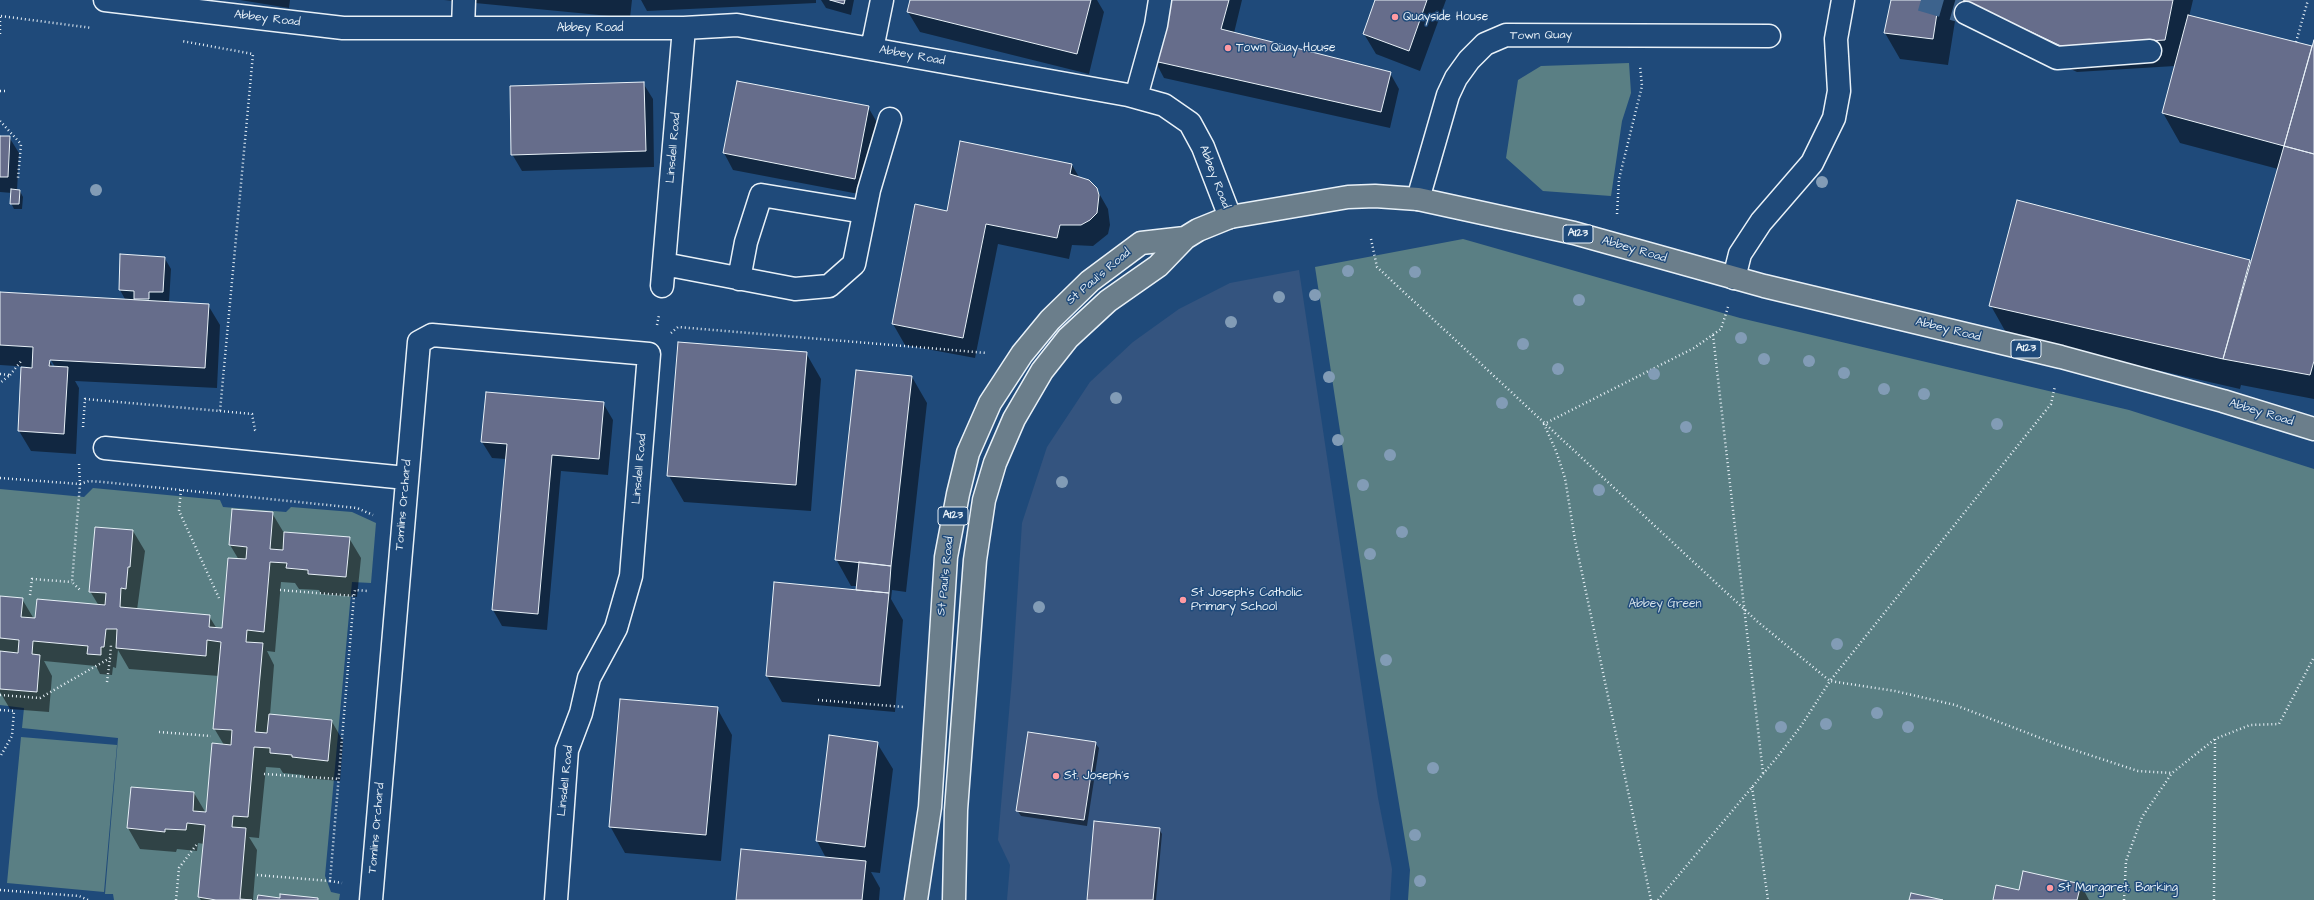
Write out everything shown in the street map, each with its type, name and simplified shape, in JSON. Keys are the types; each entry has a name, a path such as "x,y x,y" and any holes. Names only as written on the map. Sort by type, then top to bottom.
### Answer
{"main road":[{"name":"Abbey Road","path":"1230,217 1348,197 1375,196 1418,199 1574,233 1734,278 2061,357 2223,401 2314,429"},
{"name":"St Paul's Road","path":"954,900 956,810 975,560 984,500 995,463 1021,407 1042,371 1068,338 1108,301 1158,266 1185,238 1198,230 1230,217"},
{"name":"St Paul's Road","path":"916,900 930,806 946,557 968,453 990,403 1022,354 1050,320 1090,282 1141,243 1185,238"}],"street":[{"name":"Abbey Road","path":"105,0 344,28 684,28 737,25 1136,97 1164,105 1190,123 1203,147 1230,217"},
{"path":"463,28 464,0"},
{"path":"872,49 882,0"},
{"path":"1136,97 1156,25 1160,0"},
{"path":"1734,278 1740,254 1761,222 1812,163 1834,118 1840,91 1836,39 1843,0"},
{"path":"1966,13 2057,58 2150,51"},
{"name":"Linsdell Road","path":"662,286 684,28"},
{"name":"Town Quay","path":"1418,199 1448,95 1456,78 1469,60 1485,44 1506,35 1769,36"},
{"path":"664,264 795,289 829,286 854,264 864,212 890,119"},
{"path":"739,279 746,242 761,195 864,212"},
{"name":"Tomlins Orchard","path":"371,900 406,478 419,342 432,335 649,354"},
{"name":"Linsdell Road","path":"556,900 567,750 581,713 589,678 616,628 631,576 649,354"},
{"path":"105,448 406,478"}],"path":[{"path":"2296,42 2308,0"},
{"path":"0,34 1,16 94,28"},
{"path":"82,435 85,400 220,411 252,54 178,41"},
{"path":"1617,216 1619,179 1642,86 1640,63"},
{"path":"0,91 5,91"},
{"path":"0,121 21,144 18,178"},
{"path":"1371,239 1377,267 1462,344 1544,424 1744,609 1830,681 1895,691 1955,706 2056,744 2138,771 2172,773"},
{"path":"649,354 660,312 662,286"},
{"path":"1544,424 1694,348 1721,329 1728,308"},
{"path":"649,354 678,327 988,353"},
{"path":"1713,335 1763,774"},
{"path":"1658,900 1763,774 1801,726 1830,681 2051,404 2061,357"},
{"path":"0,383 10,375 22,360"},
{"path":"0,374 10,375"},
{"path":"1544,424 1556,451 1565,478 1576,547 1650,900"},
{"path":"72,582 80,484 80,456"},
{"path":"0,478 80,484 89,481 181,490 357,508 375,516"},
{"path":"181,490 179,510 219,598"},
{"path":"30,595 32,579 72,582 80,590"},
{"path":"280,590 354,596"},
{"path":"257,874 330,881 354,596 355,590 375,592"},
{"path":"107,682 111,644"},
{"path":"2124,900 2126,861 2142,817 2172,773 2215,739 2250,725 2279,724 2314,657"},
{"path":"0,695 40,698 110,658"},
{"path":"818,700 904,707"},
{"path":"0,710 14,711 12,736 0,757"},
{"path":"159,732 211,736"},
{"path":"2214,900 2215,739"},
{"path":"264,774 339,779"},
{"path":"1752,787 1768,900"},
{"path":"176,900 179,868 197,844"},
{"path":"0,890 79,896 88,900"}],"shaded area":[{"name":"St Joseph's Catholic Primary School","path":"1299,270 1378,798 1392,869 1390,900 1007,900 1010,865 998,840 1012,678 1022,523 1047,447 1090,382 1133,342 1179,309 1230,283"}],"green space":[{"path":"1629,63 1631,93 1622,121 1611,196 1543,191 1506,158 1518,80 1541,66"},
{"name":"Abbey Green","path":"1463,239 1740,318 2129,410 2314,469 2314,900 1408,900 1410,870 1374,653 1315,267"},
{"path":"93,488 220,500 223,507 286,512 291,507 352,512 376,523 371,583 352,582 325,876 331,892 340,894 339,900 114,900 113,894 105,894 118,738 22,728 24,708 0,705 0,489 84,497"},
{"path":"21,737 117,745 104,892 7,883"}],"building":[{"path":"830,0 845,0 844,4"},
{"path":"910,0 1091,0 1077,54 907,12"},
{"name":"Town Quay House","path":"1171,0 1229,0 1221,29 1391,72 1381,112 1154,61"},
{"name":"Quayside House","path":"1375,0 1427,0 1409,51 1363,34"},
{"path":"1891,0 1939,0 1933,39 1884,33"},
{"path":"1963,0 2173,0 2165,40 2061,46"},
{"path":"2188,15 2312,46 2284,146 2162,113"},
{"path":"2314,40 2314,154 2284,146"},
{"path":"737,81 869,106 855,179 723,153"},
{"path":"644,82 646,151 511,155 510,86"},
{"path":"0,136 10,136 8,177 0,177"},
{"path":"960,141 1072,164 1070,174 1089,180 1097,188 1099,195 1097,213 1090,220 1081,225 1060,225 1057,238 986,224 963,338 892,324 915,204 947,211"},
{"path":"2284,146 2314,154 2314,361 2310,375 2223,359"},
{"path":"11,189 20,190 19,204 10,204"},
{"path":"2017,200 2250,260 2223,359 1989,306"},
{"path":"120,254 165,257 163,292 149,292 149,299 134,299 134,291 119,290"},
{"path":"0,292 209,304 205,368 50,360 49,366 68,367 64,434 18,431 21,367 32,368 33,347 0,345"},
{"path":"678,342 807,352 796,485 667,476"},
{"path":"856,370 912,376 891,566 835,560"},
{"path":"486,392 604,402 599,459 552,455 538,614 492,610 507,444 481,442"},
{"path":"232,509 273,512 270,549 283,550 284,532 350,537 346,577 308,574 308,570 286,568 287,563 270,562 264,632 247,630 246,642 263,643 255,732 267,733 269,714 332,720 328,761 270,753 270,748 254,747 248,817 233,816 232,827 246,828 240,899 252,900 216,900 198,897 205,825 187,823 186,830 165,829 165,832 127,828 131,787 194,792 193,811 206,812 212,743 231,745 232,730 213,729 221,642 207,640 206,656 116,648 117,629 106,629 104,647 101,647 101,655 87,654 88,646 33,641 32,654 40,655 37,692 0,689 0,651 18,653 19,640 0,638 0,596 23,598 21,617 35,618 37,599 105,605 106,593 89,592 95,527 133,530 130,567 128,567 126,589 121,588 120,607 210,615 209,627 222,628 228,558 246,559 247,547 229,545"},
{"path":"859,562 891,566 889,593 856,590"},
{"path":"774,582 889,593 880,686 766,676"},
{"path":"620,699 718,707 706,835 609,827"},
{"name":"St. Joseph's","path":"1028,732 1096,742 1084,820 1016,811"},
{"path":"829,735 878,742 865,847 816,841"},
{"path":"1094,821 1160,828 1153,900 1087,900"},
{"path":"741,849 866,861 862,900 736,900"},
{"name":"St Margaret, Barking","path":"2023,871 2081,884 2077,900 1993,900 1996,885 2019,890"},
{"path":"1911,893 1943,900 1909,900"},
{"path":"280,894 318,898 318,900 257,900 258,895 280,898"}],"tunnel":[{"path":"1921,0 1966,13"}],"place":[{"name":"Quayside House","path":"1395,17"},
{"name":"Town Quay House","path":"1228,48"},
{"name":"St Joseph's Catholic Primary School","path":"1183,600"},
{"name":"St. Joseph's","path":"1056,776"},
{"name":"St Margaret, Barking","path":"2050,888"}]}
